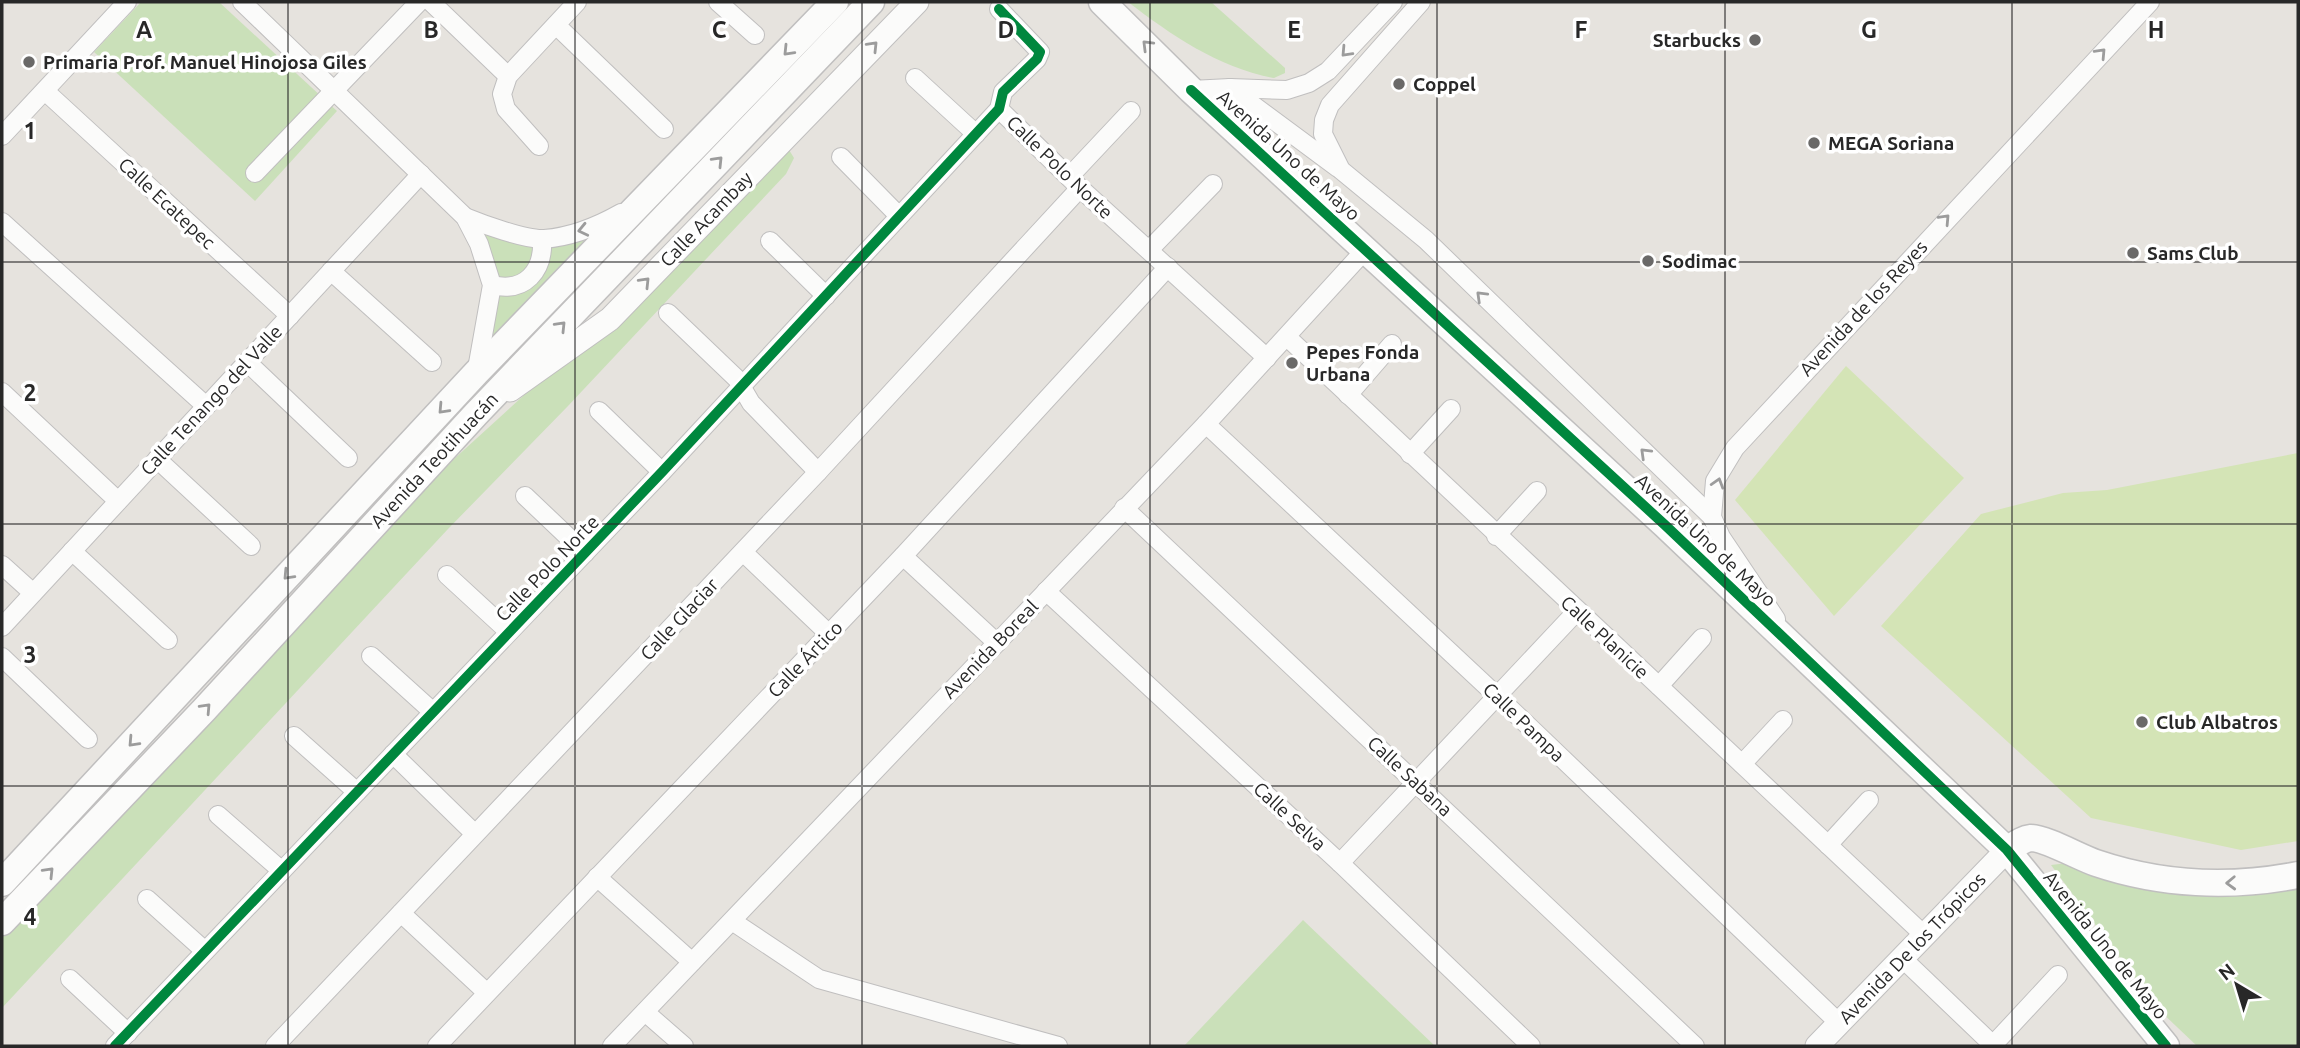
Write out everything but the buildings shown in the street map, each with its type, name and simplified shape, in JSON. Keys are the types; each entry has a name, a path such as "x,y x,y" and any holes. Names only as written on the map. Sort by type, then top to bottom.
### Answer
{"main road":[{"name":"Avenida Teotihuacán","path":"2,883 477,373 835,2"},
{"name":"Avenida Teotihuacán","path":"2,922 204,710 476,414 871,2"},
{"name":"Avenida Uno de Mayo","path":"1102,2 1191,90 1795,648 2007,850 2166,1046"},
{"path":"2007,850 2028,838 2038,839 2119,870 2192,882 2243,883 2298,875"}],"street":[{"path":"2,135 127,2"},
{"path":"242,2 465,217 479,244 492,285 477,373"},
{"path":"255,173 419,2"},
{"path":"431,2 508,76"},
{"path":"539,146 506,110 502,94 508,76 577,2"},
{"path":"718,2 755,35"},
{"name":"Calle Acambay","path":"476,414 610,318 917,2"},
{"path":"1191,90 1287,90 1309,83 1328,71 1393,2"},
{"path":"1341,170 1323,134 1324,120 1330,104 1421,2"},
{"name":"Avenida de los Reyes","path":"1712,517 1716,481 1735,448 2150,2"},
{"path":"999,9 1040,52 1037,60 1003,92 999,109"},
{"path":"556,25 664,129"},
{"path":"915,78 976,134"},
{"path":"1230,88 1341,170 1426,240 1712,517 1721,537 1795,648"},
{"name":"Calle Ecatepec","path":"45,91 289,316"},
{"name":"Calle Polo Norte","path":"115,1046 662,472 999,109 1075,183 1267,358"},
{"name":"Calle Glaciar","path":"275,1046 818,472 1075,183 1131,111"},
{"path":"841,157 899,216"},
{"name":"Calle Tenango del Valle","path":"2,627 421,174"},
{"path":"1149,250 1213,184"},
{"path":"465,217 489,227 542,239 597,226 644,201"},
{"path":"2,222 206,406"},
{"path":"492,285 507,288 521,284 531,276 543,254 542,239"},
{"path":"770,241 826,296"},
{"name":"Avenida Boreal","path":"612,1046 1206,424 1366,249"},
{"name":"Calle Ártico","path":"437,1046 903,556 1168,267"},
{"path":"331,271 432,362"},
{"path":"668,313 737,380 751,404 818,472"},
{"name":"Calle Planicie","path":"1287,337 1924,935"},
{"path":"1348,395 1392,344"},
{"path":"247,362 348,458"},
{"path":"2,392 118,502"},
{"path":"1410,454 1451,410"},
{"path":"599,411 662,472"},
{"name":"Calle Pampa","path":"1206,424 1497,696 1839,1023"},
{"path":"157,459 251,546"},
{"path":"1496,536 1537,491"},
{"path":"525,496 585,553"},
{"name":"Calle Sabana","path":"1124,508 1695,1046"},
{"path":"72,551 168,640"},
{"path":"743,552 829,634"},
{"path":"903,556 997,643"},
{"path":"2,565 33,593"},
{"path":"447,575 509,632"},
{"name":"Calle Selva","path":"1046,591 1340,863 1531,1046"},
{"path":"1340,863 1577,611"},
{"path":"1659,687 1702,638"},
{"path":"371,656 433,712"},
{"path":"2,657 88,739"},
{"path":"1742,764 1783,720"},
{"path":"294,736 357,792"},
{"path":"393,754 475,834"},
{"path":"1828,845 1869,800"},
{"path":"218,815 282,871"},
{"name":"Avenida De los Trópicos","path":"1817,1046 2007,850"},
{"path":"597,877 692,962"},
{"path":"148,899 205,951"},
{"path":"401,913 486,992"},
{"path":"732,921 819,979 1058,1046"},
{"path":"1902,958 1993,1046 2058,975"},
{"path":"70,979 128,1033"},
{"path":"645,1012 684,1046"}],"green space":[{"path":"141,2 219,2 337,111 255,201 94,52"},
{"path":"1128,2 1211,2 1285,68 1285,73 1274,78 1234,67 1196,49"},
{"path":"786,145 794,158 786,174 448,529 2,1008 2,935 387,520 534,386"},
{"path":"485,233 535,244 536,253 523,278 495,279 483,235"},
{"path":"594,236 490,355 494,288 513,290 545,245"},
{"path":"1846,366 1964,478 1834,616 1735,500"},
{"name":"Club Albatros","path":"2298,453 2298,841 2241,850 2091,818 1881,626 1981,514 2063,493 2107,490"},
{"path":"2076,862 2298,881 2298,1046 2197,1046 2157,1008 2051,865"},
{"path":"1303,920 1435,1046 1184,1046"}],"cycle path":[{"path":"115,1046 662,472 999,109 1003,92 1037,59 1040,52 999,9"},
{"path":"1191,90 1665,525 2007,850 2166,1046"}],"place":[{"name":"Starbucks","path":"1755,40"},
{"name":"Primaria Prof. Manuel Hinojosa Giles","path":"29,62"},
{"name":"Coppel","path":"1399,84"},
{"name":"MEGA Soriana","path":"1814,143"},
{"name":"Sams Club","path":"2133,253"},
{"name":"Sodimac","path":"1648,261"},
{"name":"Pepes Fonda Urbana","path":"1292,363"},
{"name":"Club Albatros","path":"2142,722"}]}
